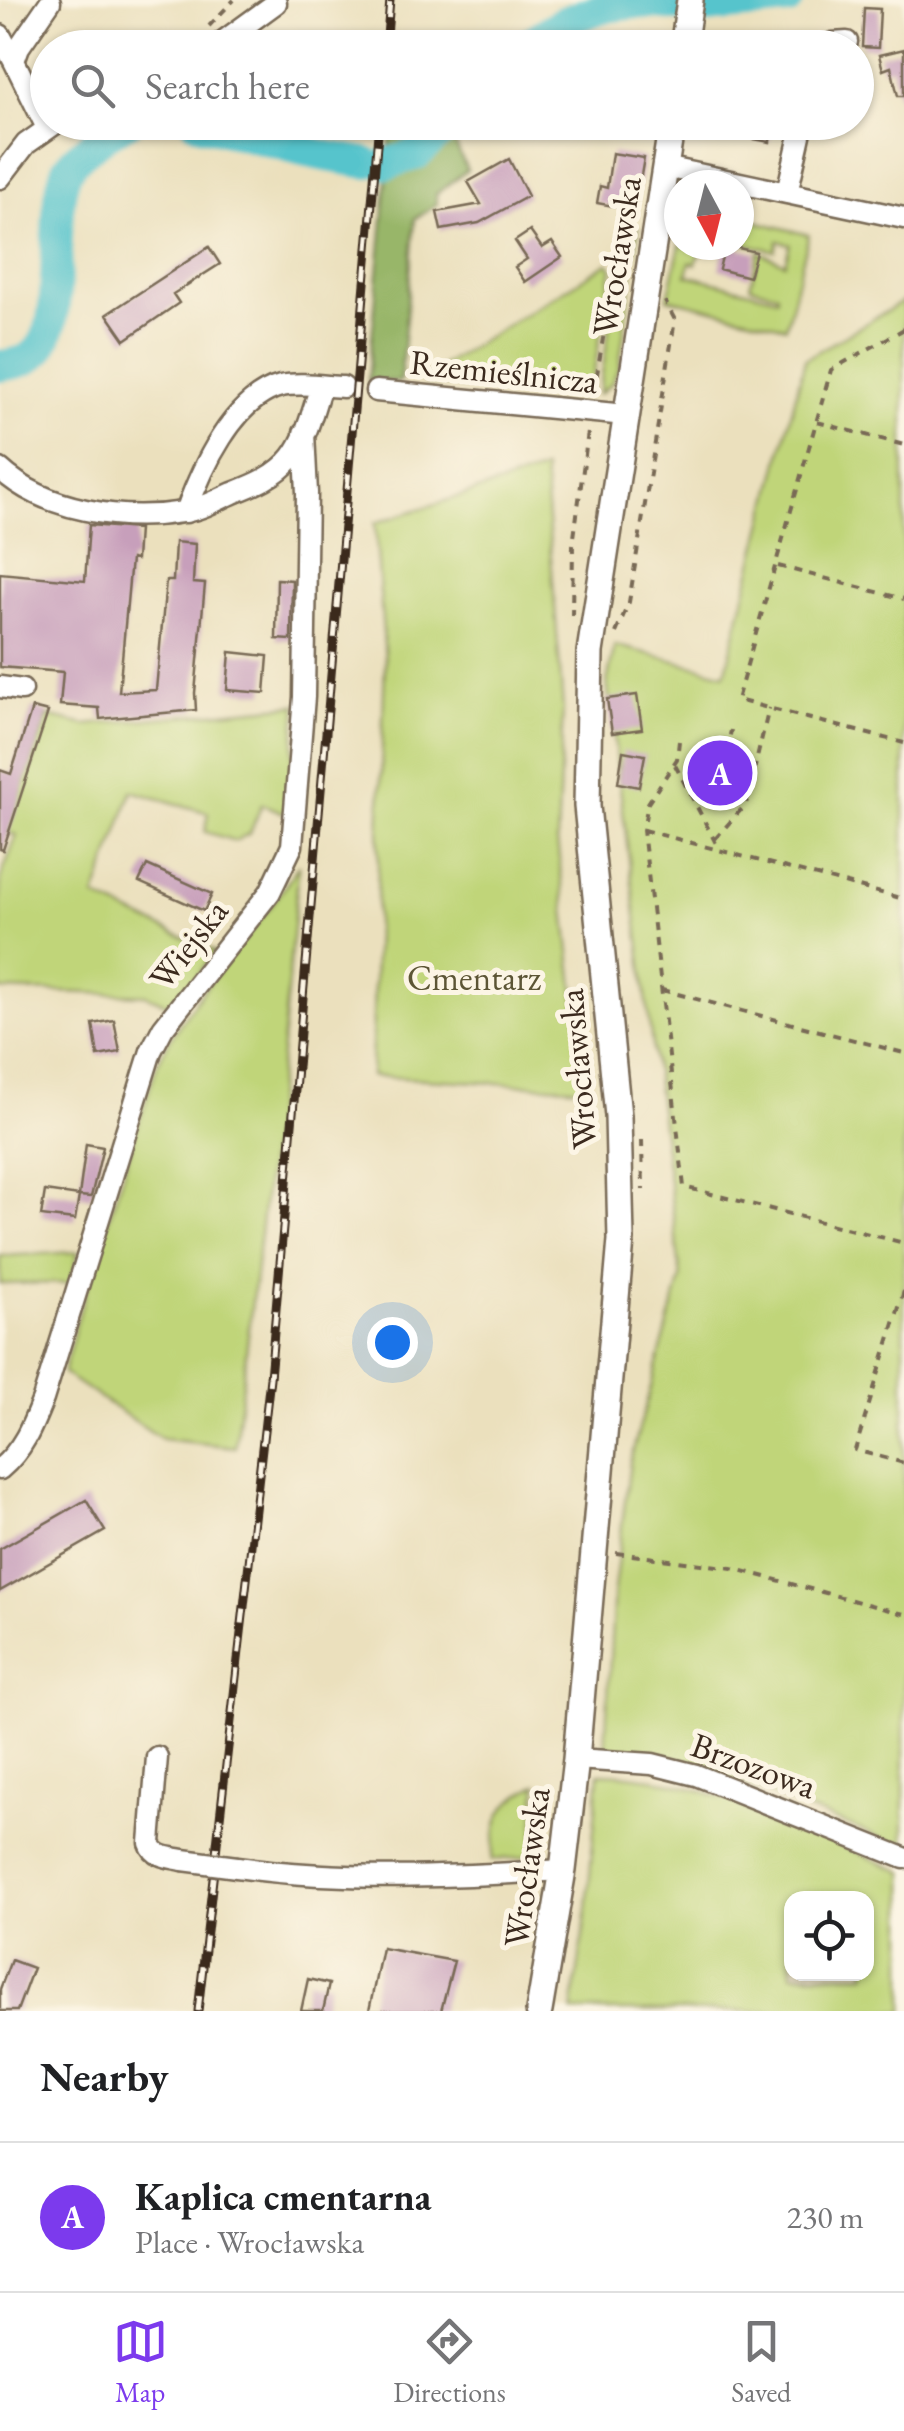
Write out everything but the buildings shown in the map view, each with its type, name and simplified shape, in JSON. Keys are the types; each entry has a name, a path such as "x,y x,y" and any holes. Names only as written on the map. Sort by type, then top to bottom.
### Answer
{"main road":[{"name":"Wrocławska","path":"539,2011 563,1870 576,1759 621,1240 618,1116 592,869 587,742 590,652 669,140"}],"street":[{"path":"30,30 50,2"},
{"path":"227,30 276,3"},
{"path":"14,61 30,30"},
{"path":"0,35 30,88"},
{"path":"2,172 31,140"},
{"path":"786,194 800,140"},
{"path":"665,167 904,218"},
{"path":"0,470 14,483 50,501 100,512 186,512 274,474 292,457 332,387 282,386 263,394 243,410 221,439 186,512"},
{"name":"Rzemieślnicza","path":"376,391 626,416"},
{"name":"Wiejska","path":"0,1469 17,1454 29,1434 151,1051 163,1028 270,892 292,846 304,697 308,493 304,433"},
{"path":"0,687 22,690"},
{"path":"157,1757 150,1843 160,1856 287,1874 376,1878 563,1870"},
{"name":"Brzozowa","path":"576,1759 652,1764 696,1775 904,1858"}],"path":[{"path":"214,30 234,0"},
{"path":"614,638 629,602 675,320 665,300"},
{"path":"904,329 832,370 737,700 904,743"},
{"path":"817,422 904,445"},
{"path":"776,566 904,599"},
{"path":"715,839 746,804 769,708"},
{"path":"726,751 731,730"},
{"path":"679,741 674,764 648,804 643,830 684,1186 904,1244"},
{"path":"674,764 719,849"},
{"path":"643,830 904,898"},
{"path":"662,990 904,1053"},
{"path":"641,1128 643,1198"},
{"path":"904,1291 855,1450 904,1463"},
{"path":"594,1550 732,1568 904,1614"}],"green space":[{"path":"390,140 454,140 467,170 436,194 437,204 415,219 400,382 368,380"},
{"path":"754,221 809,235 786,327 668,298 677,260 697,260 696,264 690,262 687,275 777,298 777,294 750,286 759,252 785,263 790,244 778,241 775,251 754,246"},
{"path":"639,226 619,367 611,384 599,394 620,258"},
{"path":"608,263 612,268 591,389 586,396 428,384 420,379"},
{"path":"904,301 904,1847 689,1763 655,1753 605,1749 614,1589 630,1462 681,1278 607,682 615,645 725,674 805,359"},
{"name":"Cmentarz","path":"544,470 563,708 557,841 586,1088 371,1076 385,661 375,523"},
{"path":"297,705 289,815 262,804 250,833 235,841 205,832 209,813 132,791 95,897 215,952 173,1007 146,995 0,990 0,879 17,835 7,833 48,716 85,725"},
{"path":"299,864 235,1447 162,1439 63,1373 157,1065 188,1012"},
{"path":"78,1252 71,1283 0,1284 0,1256"},
{"path":"599,1773 674,1783 714,1795 904,1872 904,2011 572,2011 587,1909"},
{"path":"537,1784 533,1851 523,1857 492,1860 501,1814 513,1800"}],"waterway":[{"path":"550,30 601,8 638,3 708,8 788,0"},
{"path":"0,366 28,359 46,338 55,293 61,189 71,164 100,140"},
{"path":"265,140 366,163"},
{"path":"386,164 417,154 432,140"}],"railway":[{"path":"388,30 390,0"},
{"path":"198,2011 270,1378 377,140"}],"place":[{"name":"Kaplica cmentarna","path":"720,773"}]}
